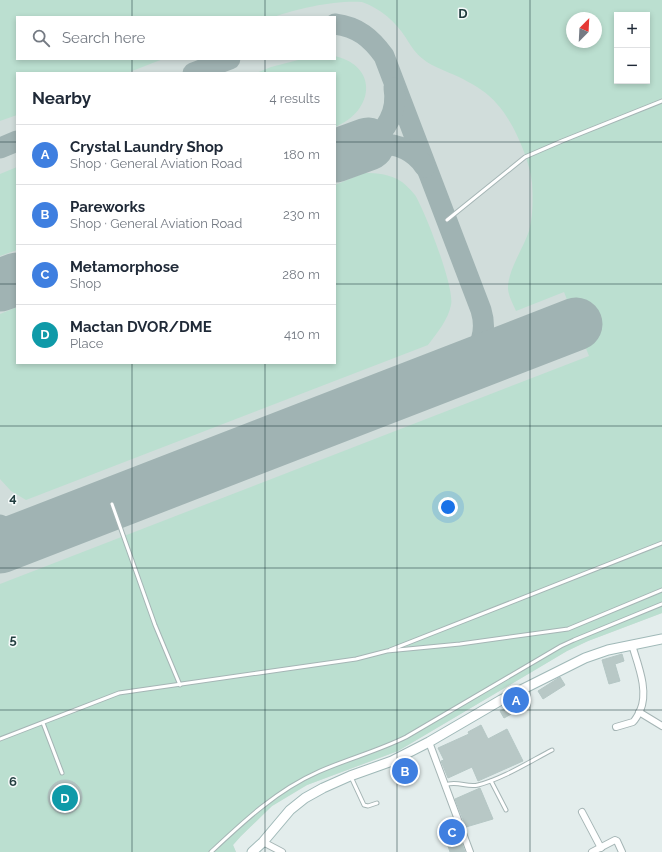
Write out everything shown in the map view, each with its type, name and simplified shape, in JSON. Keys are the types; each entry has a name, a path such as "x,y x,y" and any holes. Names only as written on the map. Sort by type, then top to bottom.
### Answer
{"main road":[{"path":"252,852 263,842 290,810 305,798 350,776 392,761 429,742 501,700 585,658 608,650 662,639"}],"street":[{"path":"616,727 633,722 639,712 643,690 639,666 632,645"},
{"path":"639,712 662,726"},
{"path":"429,742 470,852"},
{"path":"582,812 601,848"},
{"path":"592,852 615,840 617,841 622,852"},
{"path":"263,842 282,852"}],"lane":[{"path":"447,220 525,157 662,101"},
{"path":"112,504 155,625 180,684"},
{"path":"0,739 119,693 356,659 387,651 662,543"},
{"path":"387,651 460,644 568,629 662,590"},
{"path":"211,852 240,824 302,780 401,739 574,640 662,604"},
{"path":"43,723 62,773"},
{"path":"445,785 452,782 476,786 491,781 552,750"},
{"path":"350,776 364,805 368,806 377,803"},
{"path":"491,781 506,810"}],"shaded area":[{"path":"0,0 662,0 662,613 588,641 567,651 398,751 307,785 272,806 233,845 236,852 0,852"}],"green space":[{"path":"0,0 662,0 662,613 588,641 567,651 398,751 307,785 272,806 233,845 236,852 0,852 0,584 589,356 564,292 516,311 510,297 508,288 510,274 529,231 533,201 531,174 528,163 520,141 509,120 503,111 486,93 463,79 427,62 420,57 392,21 387,16 369,5 362,2 341,2 318,5 277,16 16,16 16,60 160,60 130,72 16,72 16,115 0,121"},
{"path":"336,56 349,62 359,70 365,79 366,90 364,101 348,120 336,126 336,72 258,72 298,60 336,60"},
{"path":"16,167 16,250 0,256 0,174"},
{"path":"364,173 379,174 397,179 415,195 432,232 444,267 451,296 450,311 445,321 428,345 26,500 11,491 0,479 0,314 16,307 16,364 336,364 336,185"}],"building":[{"path":"622,654 624,661 615,664 620,681 609,684 602,660"},
{"path":"560,677 565,685 543,699 538,691"},
{"path":"512,705 515,712 504,718 500,711"},
{"path":"481,725 488,739 507,729 523,761 478,781 472,767 448,778 441,761 444,760 438,748 469,734 468,732"},
{"path":"62,780 68,780 72,781 79,787 82,797 81,804 75,811 68,814 62,814 58,813 51,807 48,800 48,794 49,790 55,783"},
{"path":"480,788 493,819 466,827 455,799"},
{"path":"453,820 465,852 450,852 441,825"}],"taxiway":[{"path":"336,24 343,25 363,34 384,56 481,310 483,329 479,345 475,353 454,371"},
{"path":"196,72 227,60"},
{"path":"368,144 381,133 390,119 393,112 395,96 394,88"},
{"path":"0,148 16,141"},
{"path":"368,144 385,144 400,147 414,155 425,167"},
{"path":"0,525 18,533 38,533"}],"runway":[{"path":"336,156 368,144"},
{"path":"0,285 16,279"},
{"path":"0,547 576,324"}],"place":[{"name":"Crystal Laundry Shop","path":"516,700"},
{"name":"Pareworks","path":"405,771"},
{"name":"Mactan DVOR/DME","path":"65,798"},
{"name":"Metamorphose","path":"452,832"}]}
